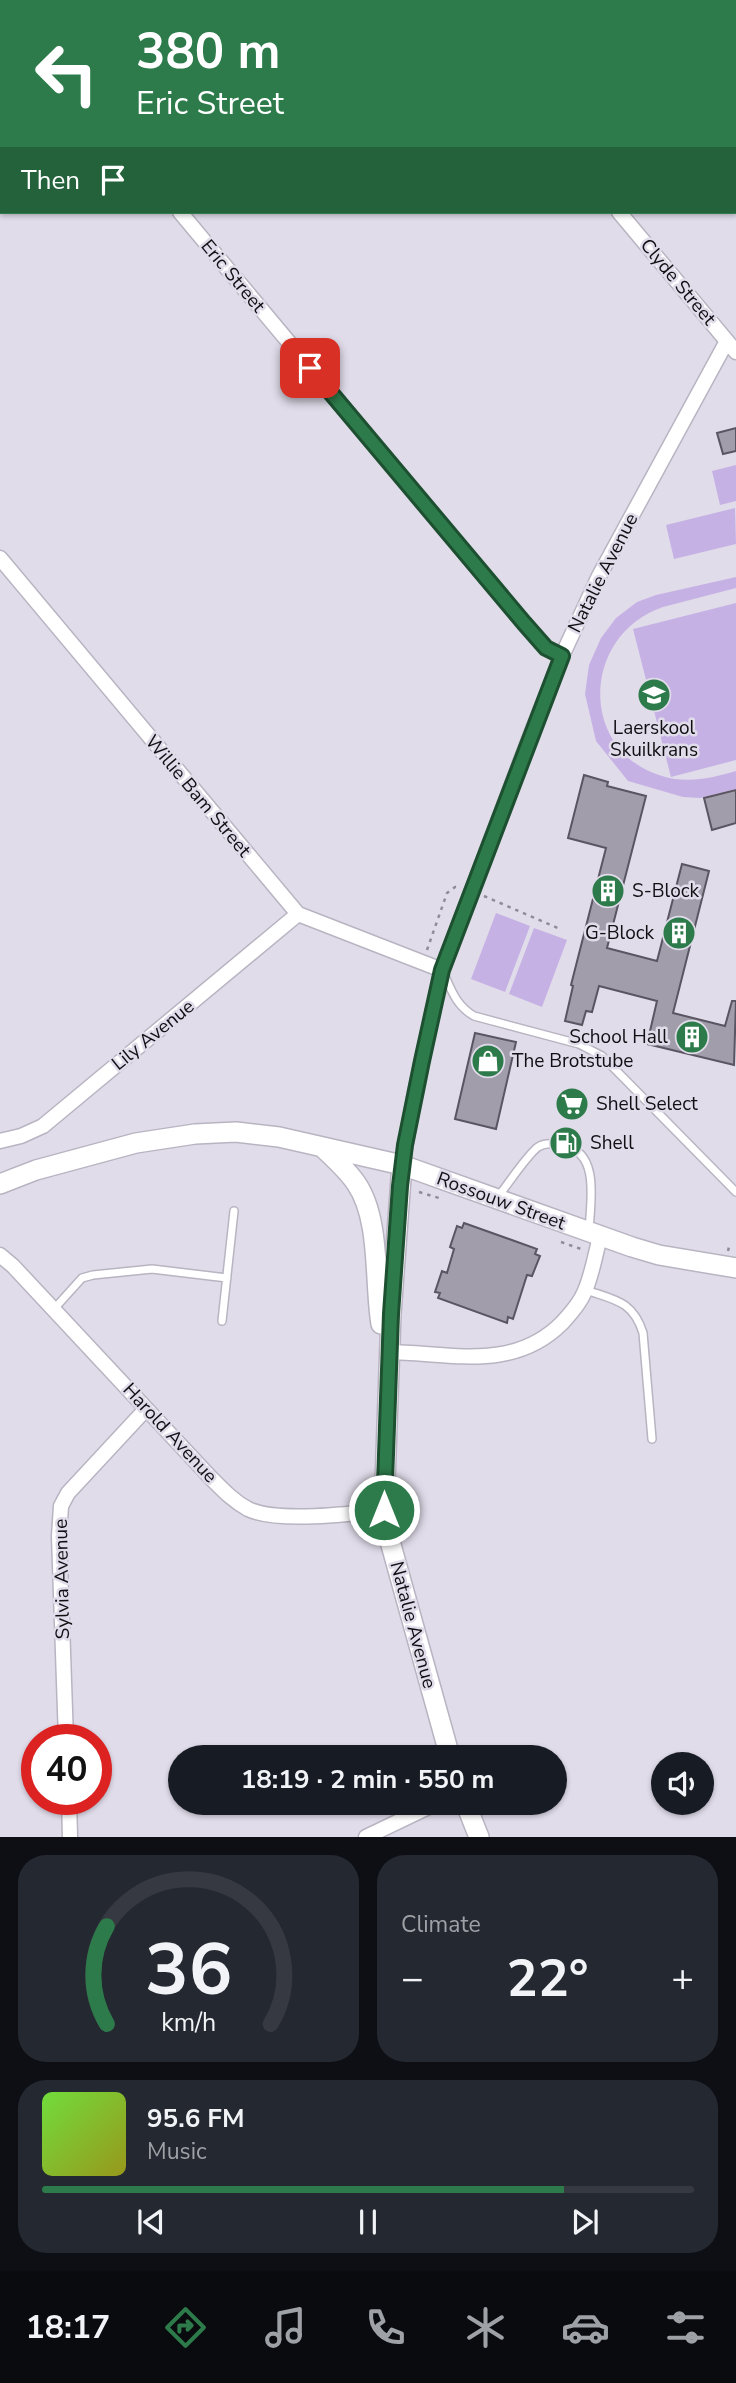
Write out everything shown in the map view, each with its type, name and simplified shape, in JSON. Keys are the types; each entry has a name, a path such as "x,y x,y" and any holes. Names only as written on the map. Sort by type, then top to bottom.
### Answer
{"street":[{"name":"Eric Street","path":"182,214 510,607 546,648 562,656"},
{"name":"Clyde Street","path":"621,214 731,347"},
{"name":"Natalie Avenue","path":"447,1745 394,1557 384,1510 389,1352 402,1165 415,1092 442,970 562,656 599,576 731,347"},
{"name":"Willie Bam Street","path":"0,558 298,914 442,970"},
{"name":"Lily Avenue","path":"0,1141 21,1136 43,1126 298,914"},
{"name":"Rossouw Street","path":"0,1185 9,1176 136,1143 195,1133 255,1134 402,1165 594,1235 659,1255 736,1268"},
{"path":"321,1146 357,1184 366,1205 373,1236 382,1333 389,1352 494,1357 538,1343 570,1314 585,1290 594,1235"},
{"name":"Harold Avenue","path":"0,1255 228,1494 249,1509 285,1516 384,1510"},
{"name":"Sylvia Avenue","path":"65,1724 59,1536 61,1506 75,1483 146,1409"},
{"path":"69,1815 70,1837"},
{"path":"366,1837 412,1815"},
{"path":"470,1815 479,1837"}],"lane":[{"path":"442,970 456,1001 474,1017 579,1044 602,1056 736,1192"},
{"path":"496,1199 538,1147 549,1143 570,1147 586,1161 591,1183 594,1235"},
{"path":"222,1321 233,1211"},
{"path":"54,1309 82,1278 88,1275 152,1269 227,1278"},
{"path":"585,1290 628,1306 639,1321 643,1334 652,1439"}],"path":[{"path":"427,951 447,893 455,887 461,888"},
{"path":"481,895 560,929"}],"shaded area":[{"path":"736,465 736,501 720,505 712,471"},
{"path":"735,508 736,544 674,559 666,525"},
{"path":"736,577 736,588 663,607 636,621 616,642 604,666 600,693 604,719 615,743 635,763 662,776 681,780 709,778 736,771 736,789 700,798 683,797 628,781 596,741 585,694 589,665 601,638 616,618 637,602 656,595"},
{"path":"736,603 736,760 671,777 633,629"},
{"path":"496,913 530,926 505,992 471,979"},
{"path":"534,928 567,940 542,1007 509,994"}],"building":[{"path":"736,428 736,451 723,454 717,433"},
{"path":"584,775 608,782 607,786 646,796 607,948 657,961 682,864 709,871 673,1013 725,1026 732,1001 736,1001 734,1065 647,1044 657,1001 599,986 592,1012 586,1011 582,1025 565,1021 573,986 571,985 606,848 568,838"},
{"path":"736,790 736,823 712,830 704,798"},
{"path":"475,1033 516,1042 496,1129 455,1119"},
{"path":"464,1223 537,1249 535,1254 540,1256 532,1276 527,1275 513,1319 508,1317 507,1323 438,1298 440,1293 435,1292 442,1271 447,1273 454,1249 450,1247 457,1226 462,1228"}],"place":[{"name":"Laerskool Skuilkrans","path":"654,695"},
{"name":"S-Block","path":"608,891"},
{"name":"G-Block","path":"679,933"},
{"name":"School Hall","path":"692,1037"},
{"name":"The Brotstube","path":"488,1061"},
{"name":"Shell Select","path":"572,1104"},
{"name":"Shell","path":"566,1143"}],"route":[{"path":"310,368 524,623 546,648 562,656 442,970 422,1061 405,1145 400,1186 391,1314 384,1510"}]}
